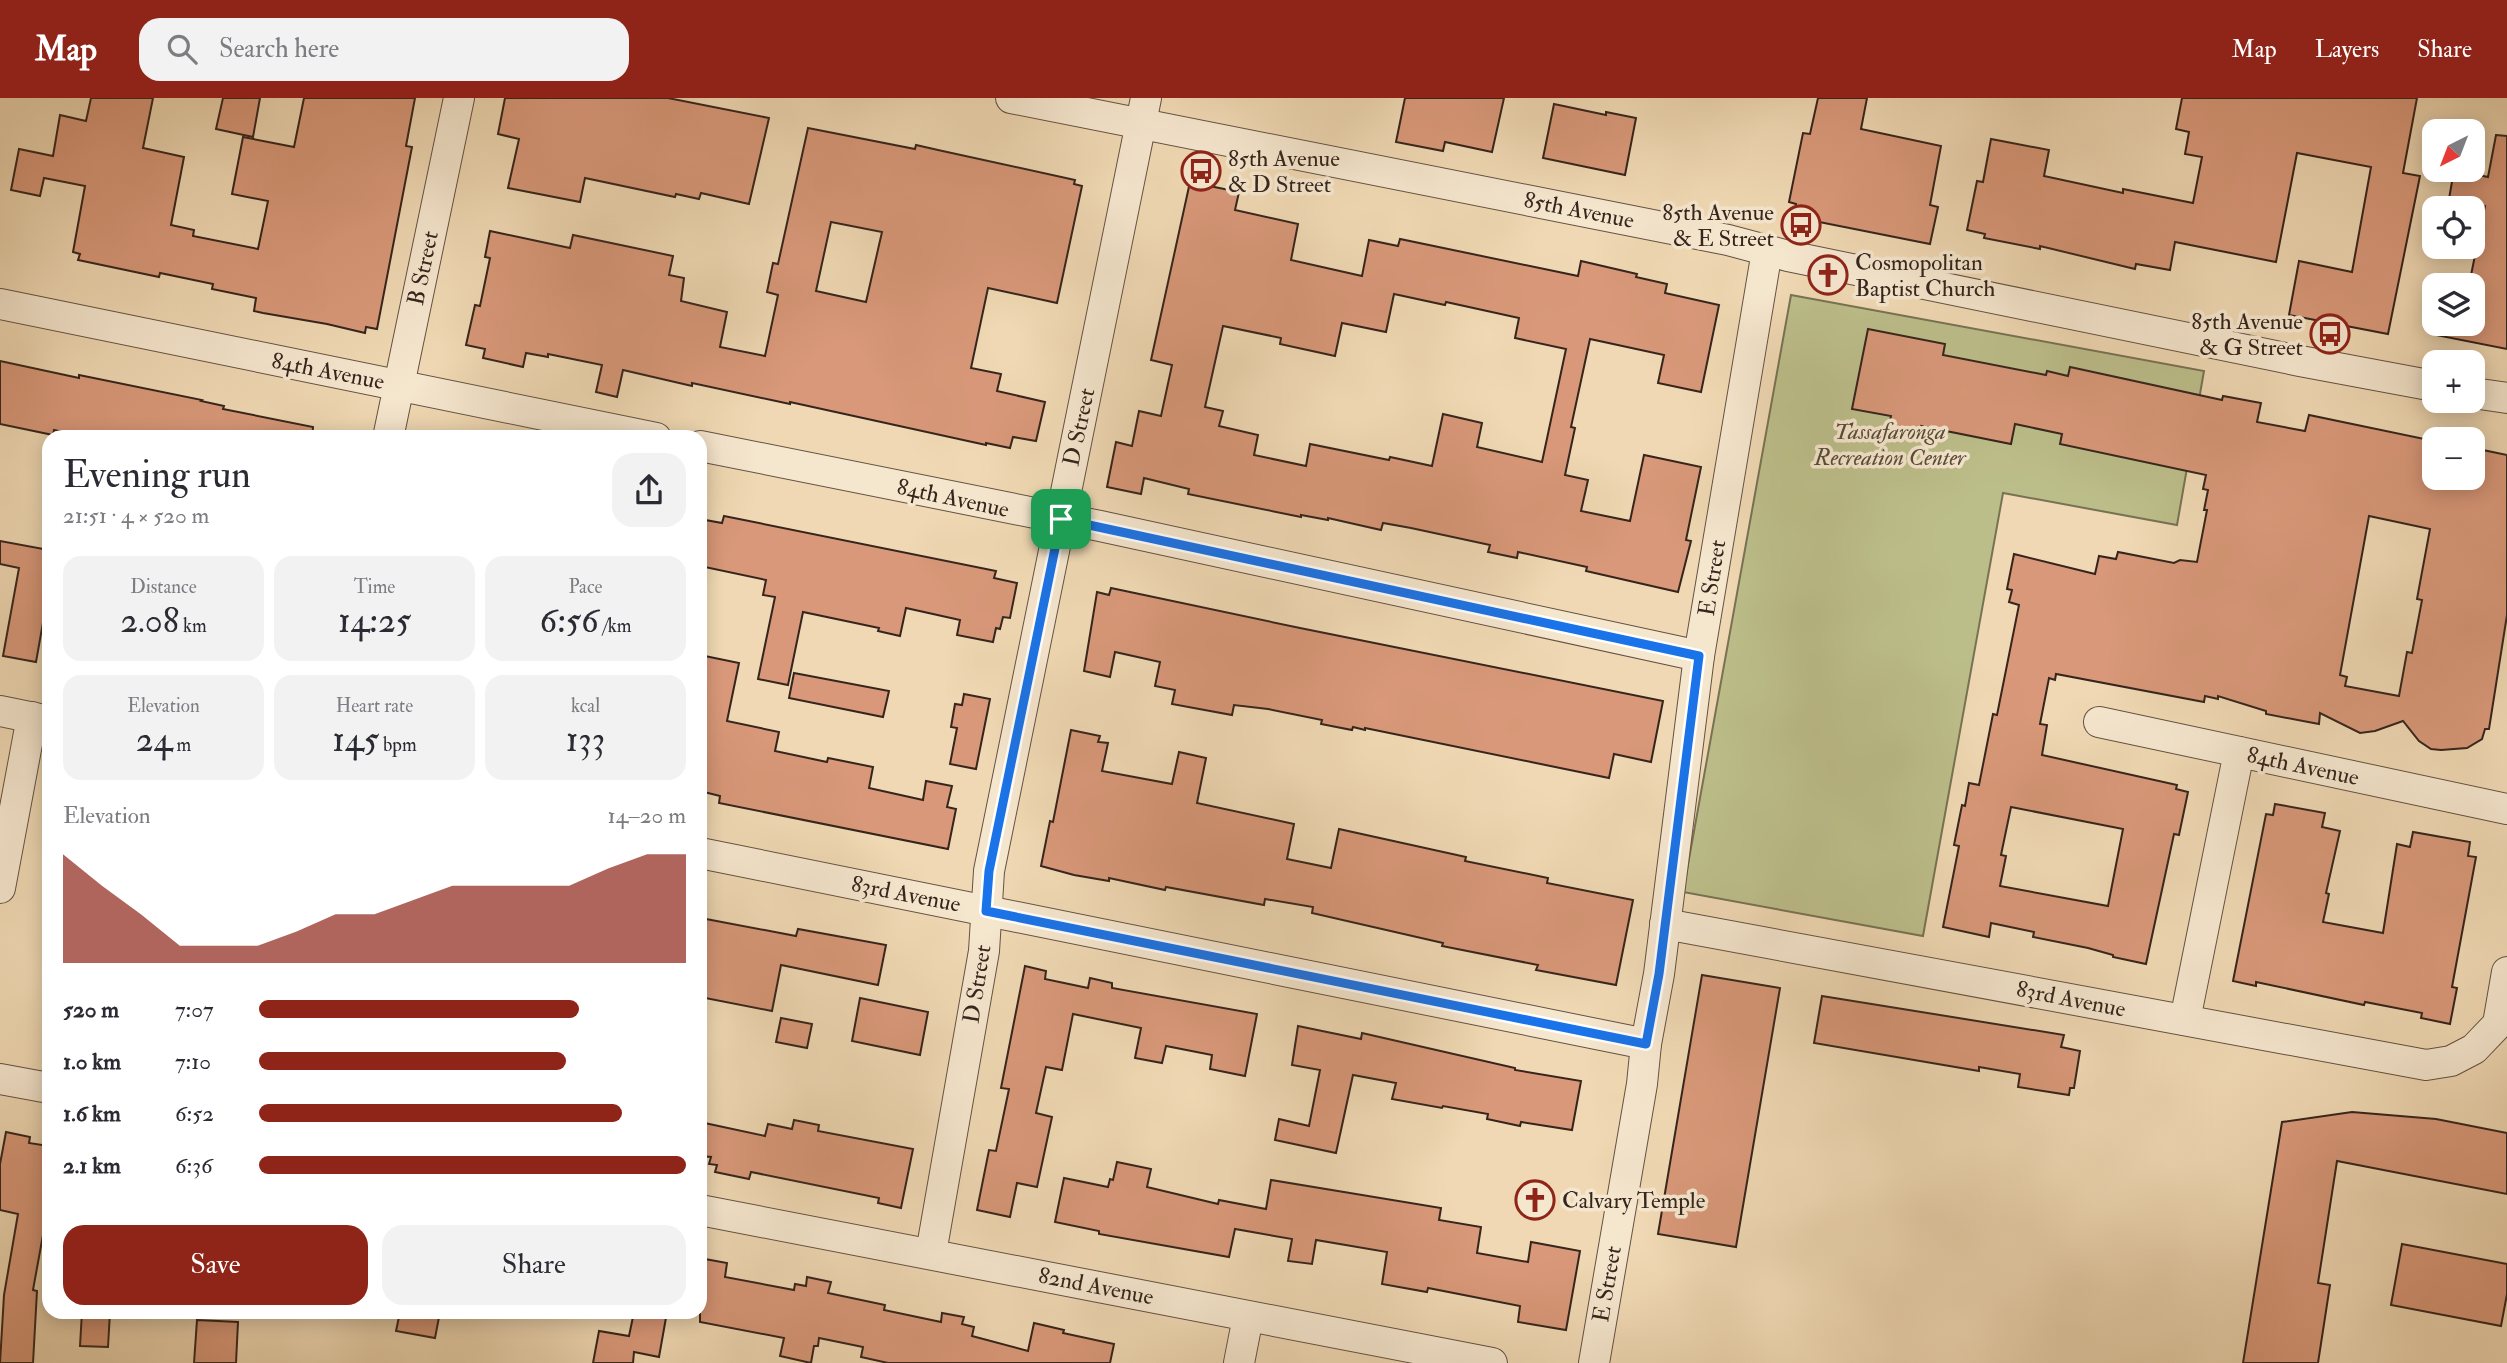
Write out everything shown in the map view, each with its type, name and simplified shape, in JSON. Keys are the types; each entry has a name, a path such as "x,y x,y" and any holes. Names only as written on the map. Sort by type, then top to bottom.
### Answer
{"street":[{"name":"B Street","path":"390,430 459,98"},
{"name":"85th Avenue","path":"1011,98 1143,111 1728,240 1767,251 2422,384"},
{"name":"D Street","path":"930,1253 984,951 989,871 1143,111"},
{"name":"E Street","path":"1594,1363 1659,974 1699,656 1767,251"},
{"name":"84th Avenue","path":"0,304 618,430"},
{"path":"2485,395 2507,398"},
{"name":"84th Avenue","path":"707,447 1061,519 1699,656"},
{"path":"0,711 41,719 0,888"},
{"name":"84th Avenue","path":"2099,722 2507,809"},
{"path":"2185,1020 2239,752"},
{"name":"83rd Avenue","path":"707,854 1646,1044"},
{"name":"83rd Avenue","path":"1665,923 2426,1065 2451,1061 2474,1049 2498,1024 2507,972"},
{"path":"0,1079 42,1087"},
{"name":"82nd Avenue","path":"707,1211 1492,1363"},
{"path":"1239,1363 1248,1317"}],"green space":[{"name":"Tassafaronga Recreation Center","path":"1791,295 2204,371 2177,525 2003,493 1923,936 1683,892"}],"building":[{"path":"91,98 153,98 143,148 184,157 171,225 194,230 193,236 258,249 268,201 232,194 243,137 294,147 304,98 415,98 406,146 412,147 377,329 366,327 365,333 254,311 256,298 212,289 213,284 160,273 159,277 78,260 80,254 73,252 85,186 44,178 40,196 11,190 19,149 53,156 60,115 86,121"},
{"path":"223,98 260,98 253,137 216,129"},
{"path":"505,98 668,98 769,118 749,204 701,193 699,199 676,194 675,197 585,178 580,202 508,188 519,139 498,134"},
{"path":"1405,98 1504,98 1492,152 1445,142 1443,151 1396,142"},
{"path":"1818,98 1867,98 1861,129 1941,146 1930,205 1938,207 1930,244 1794,217 1796,204 1789,202 1803,133 1810,134"},
{"path":"2182,98 2417,98 2403,173 2420,176 2388,334 2289,315 2299,261 2352,272 2371,167 2297,153 2276,262 2175,242 2170,270 2136,264 2135,269 2040,246 2040,249 1984,238 1985,234 1967,230 1977,181 1983,182 1991,139 2049,150 2044,176 2123,193 2123,189 2193,203 2202,157 2185,154 2189,132 2176,129"},
{"path":"1554,104 1636,118 1625,175 1543,158"},
{"path":"808,128 915,149 916,145 1075,180 1074,184 1082,186 1057,303 988,288 971,368 1001,374 997,391 1045,402 1036,441 1013,437 1010,448 623,370 617,397 596,392 602,365 548,354 548,357 526,353 523,367 483,358 485,349 466,345 475,305 480,306 490,258 485,257 490,231 570,248 573,235 673,256 669,275 684,278 681,301 727,312 720,347 765,356 778,295 767,292 773,263 778,264","holes":["831,222 882,232 866,302 816,291"]},
{"path":"2496,135 2507,136 2507,349 2441,336 2485,336 2485,273 2471,273 2474,259 2485,259 2485,196 2450,196 2452,182 2485,182 2485,176 2488,177"},
{"path":"1190,182 1239,192 1235,210 1298,224 1291,260 1362,276 1369,240 1398,246 1400,239 1578,276 1581,261 1667,284 1665,293 1719,305 1701,392 1658,383 1664,355 1590,339 1571,427 1575,428 1565,475 1588,480 1581,511 1630,521 1644,455 1701,467 1686,540 1691,541 1678,592 1586,571 1587,567 1518,552 1517,558 1488,552 1490,545 1411,528 1383,523 1381,530 1328,518 1301,517 1188,494 1189,489 1144,478 1141,494 1107,487 1116,442 1132,446 1139,411 1161,416 1172,365 1151,360","holes":["1394,294 1445,305 1446,302 1519,318 1515,338 1566,349 1542,462 1477,447 1482,423 1443,414 1432,466 1310,444 1306,466 1254,455 1258,435 1219,426 1223,411 1205,407 1223,326 1281,338 1280,344 1335,356 1342,323 1386,332"]},
{"path":"1868,329 1945,344 1943,355 2046,375 2047,371 2068,376 2070,367 2222,400 2223,396 2261,403 2257,422 2305,431 2309,415 2422,439 2422,490 2485,490 2485,450 2507,455 2507,615 2489,729 2485,729 2482,739 2467,748 2431,749 2419,741 2403,721 2375,731 2360,733 2320,713 2319,724 2266,714 2266,711 2218,696 2218,699 2205,696 2204,702 2056,674 2055,680 2049,678 2040,724 2047,725 2042,755 2177,785 2176,789 2188,792 2179,835 2174,834 2146,964 2033,937 2034,932 1991,923 1989,937 1943,927 1959,846 1954,845 1962,805 1965,806 1969,783 1979,785 1993,714 1997,715 2019,605 2009,602 2012,590 2007,589 2014,554 2095,574 2099,556 2116,559 2118,552 2174,563 2180,560 2197,562 2208,490 2203,489 2206,475 2060,444 2062,434 2015,424 2011,444 1921,426 1919,436 1888,430 1891,416 1852,409","holes":["2369,516 2430,529 2417,599 2422,600 2412,653 2407,652 2399,696 2345,686 2347,677 2340,675","2011,807 2123,829 2108,906 2000,886 2006,856 2001,855"]},
{"path":"0,361 202,400 224,406 223,409 313,427 313,430 42,430 42,433 0,424"},
{"path":"724,516 996,571 994,578 1017,583 1010,618 1003,617 1000,629 996,628 993,642 957,635 960,620 906,608 900,636 878,631 879,628 803,612 788,685 758,679 775,597 763,595 766,580 707,567 707,520 722,523"},
{"path":"0,541 42,549 42,628 36,662 3,656 19,568 0,564"},
{"path":"1111,588 1663,701 1651,762 1614,754 1609,778 1365,728 1353,727 1352,730 1321,724 1322,720 1268,709 1234,705 1232,715 1172,704 1175,690 1155,686 1160,662 1115,652 1110,677 1084,671 1097,592 1109,595"},
{"path":"707,656 739,663 727,721 779,732 775,751 827,762 828,758 873,767 869,788 923,800 926,781 952,786 947,807 956,809 948,849 719,803 720,796 707,793"},
{"path":"794,673 889,691 883,717 789,698"},
{"path":"964,694 990,699 976,769 950,764 957,728 951,727 955,704 962,705"},
{"path":"1071,730 1100,736 1098,742 1108,743 1102,771 1172,784 1179,752 1206,758 1197,803 1294,824 1287,859 1331,868 1339,829 1466,857 1465,861 1548,878 1547,883 1633,900 1616,985 1536,970 1538,965 1442,946 1443,943 1312,913 1313,907 1265,899 1264,905 1166,887 1165,890 1109,878 1109,881 1074,875 1041,866 1050,821 1053,822"},
{"path":"2275,804 2325,813 2322,827 2340,831 2326,893 2329,894 2323,922 2383,933 2397,844 2410,847 2413,832 2470,842 2468,856 2476,857 2452,987 2457,988 2450,1024 2421,1018 2422,1013 2365,1002 2364,1005 2256,982 2256,986 2233,981 2266,814 2273,815"},
{"path":"707,919 796,936 798,929 886,945 878,985 781,965 772,1011 707,998"},
{"path":"1025,966 1046,971 1045,979 1088,988 1090,978 1112,983 1112,988 1257,1014 1245,1076 1210,1069 1212,1055 1166,1046 1162,1063 1135,1058 1141,1028 1073,1014 1062,1070 1046,1067 1036,1113 1052,1117 1037,1187 1017,1183 1010,1217 977,1210 989,1150 996,1151 1009,1089 1001,1088"},
{"path":"1702,975 1780,988 1736,1247 1658,1234"},
{"path":"1822,996 2064,1035 2061,1047 2080,1051 2074,1088 2070,1088 2069,1095 2018,1087 2020,1074 1979,1067 1979,1071 1814,1043"},
{"path":"860,998 928,1012 920,1055 852,1041"},
{"path":"781,1018 812,1024 807,1048 776,1042"},
{"path":"1298,1026 1361,1039 1362,1033 1515,1070 1581,1081 1572,1130 1521,1122 1520,1126 1487,1119 1488,1114 1392,1099 1396,1083 1353,1075 1336,1153 1275,1140 1279,1119 1309,1126 1320,1070 1292,1065"},
{"path":"2352,1112 2436,1119 2507,1133 2507,1194 2337,1161 2318,1283 2330,1285 2318,1363 2243,1363 2282,1122"},
{"path":"794,1120 819,1125 818,1131 913,1149 901,1208 878,1203 879,1198 751,1172 749,1179 715,1172 717,1165 709,1164 711,1157 707,1157 707,1124 765,1136 768,1124 792,1129"},
{"path":"6,1132 30,1137 29,1143 42,1145 42,1240 33,1290 37,1291 33,1363 0,1363 4,1295 18,1214 0,1210 0,1164"},
{"path":"1117,1162 1151,1169 1147,1187 1218,1204 1219,1200 1266,1209 1271,1180 1441,1208 1439,1220 1481,1227 1477,1253 1528,1262 1531,1242 1580,1251 1566,1330 1518,1322 1520,1306 1428,1288 1427,1292 1382,1284 1387,1252 1316,1240 1312,1264 1288,1261 1292,1239 1235,1229 1229,1257 1099,1234 1099,1231 1055,1222 1064,1178 1108,1187 1110,1179 1113,1180"},
{"path":"2402,1244 2507,1264 2507,1294 2501,1326 2391,1305"},
{"path":"707,1259 727,1263 725,1277 794,1290 795,1284 806,1286 807,1277 831,1282 828,1293 885,1305 884,1310 941,1322 942,1313 964,1317 962,1324 974,1327 972,1336 1028,1351 1034,1323 1064,1330 1063,1333 1114,1344 1110,1363 888,1363 861,1357 863,1347 819,1338 818,1346 814,1346 811,1363 780,1356 784,1338 700,1322 700,1319 707,1319"},
{"path":"82,1319 110,1319 108,1347 80,1346"},
{"path":"399,1319 439,1319 435,1338 396,1331"},
{"path":"633,1319 666,1319 659,1357 634,1352 633,1363 593,1363 599,1331 629,1336"},
{"path":"197,1320 238,1322 236,1363 194,1363"}],"place":[{"name":"85th Avenue & D Street","path":"1201,171"},
{"name":"85th Avenue & E Street","path":"1801,225"},
{"name":"Cosmopolitan Baptist Church","path":"1828,275"},
{"name":"85th Avenue & G Street","path":"2330,334"},
{"name":"Calvary Temple","path":"1535,1200"}],"route":[{"path":"1061,519 1699,656 1659,974 1646,1044 986,911 989,871 1061,519"}]}
